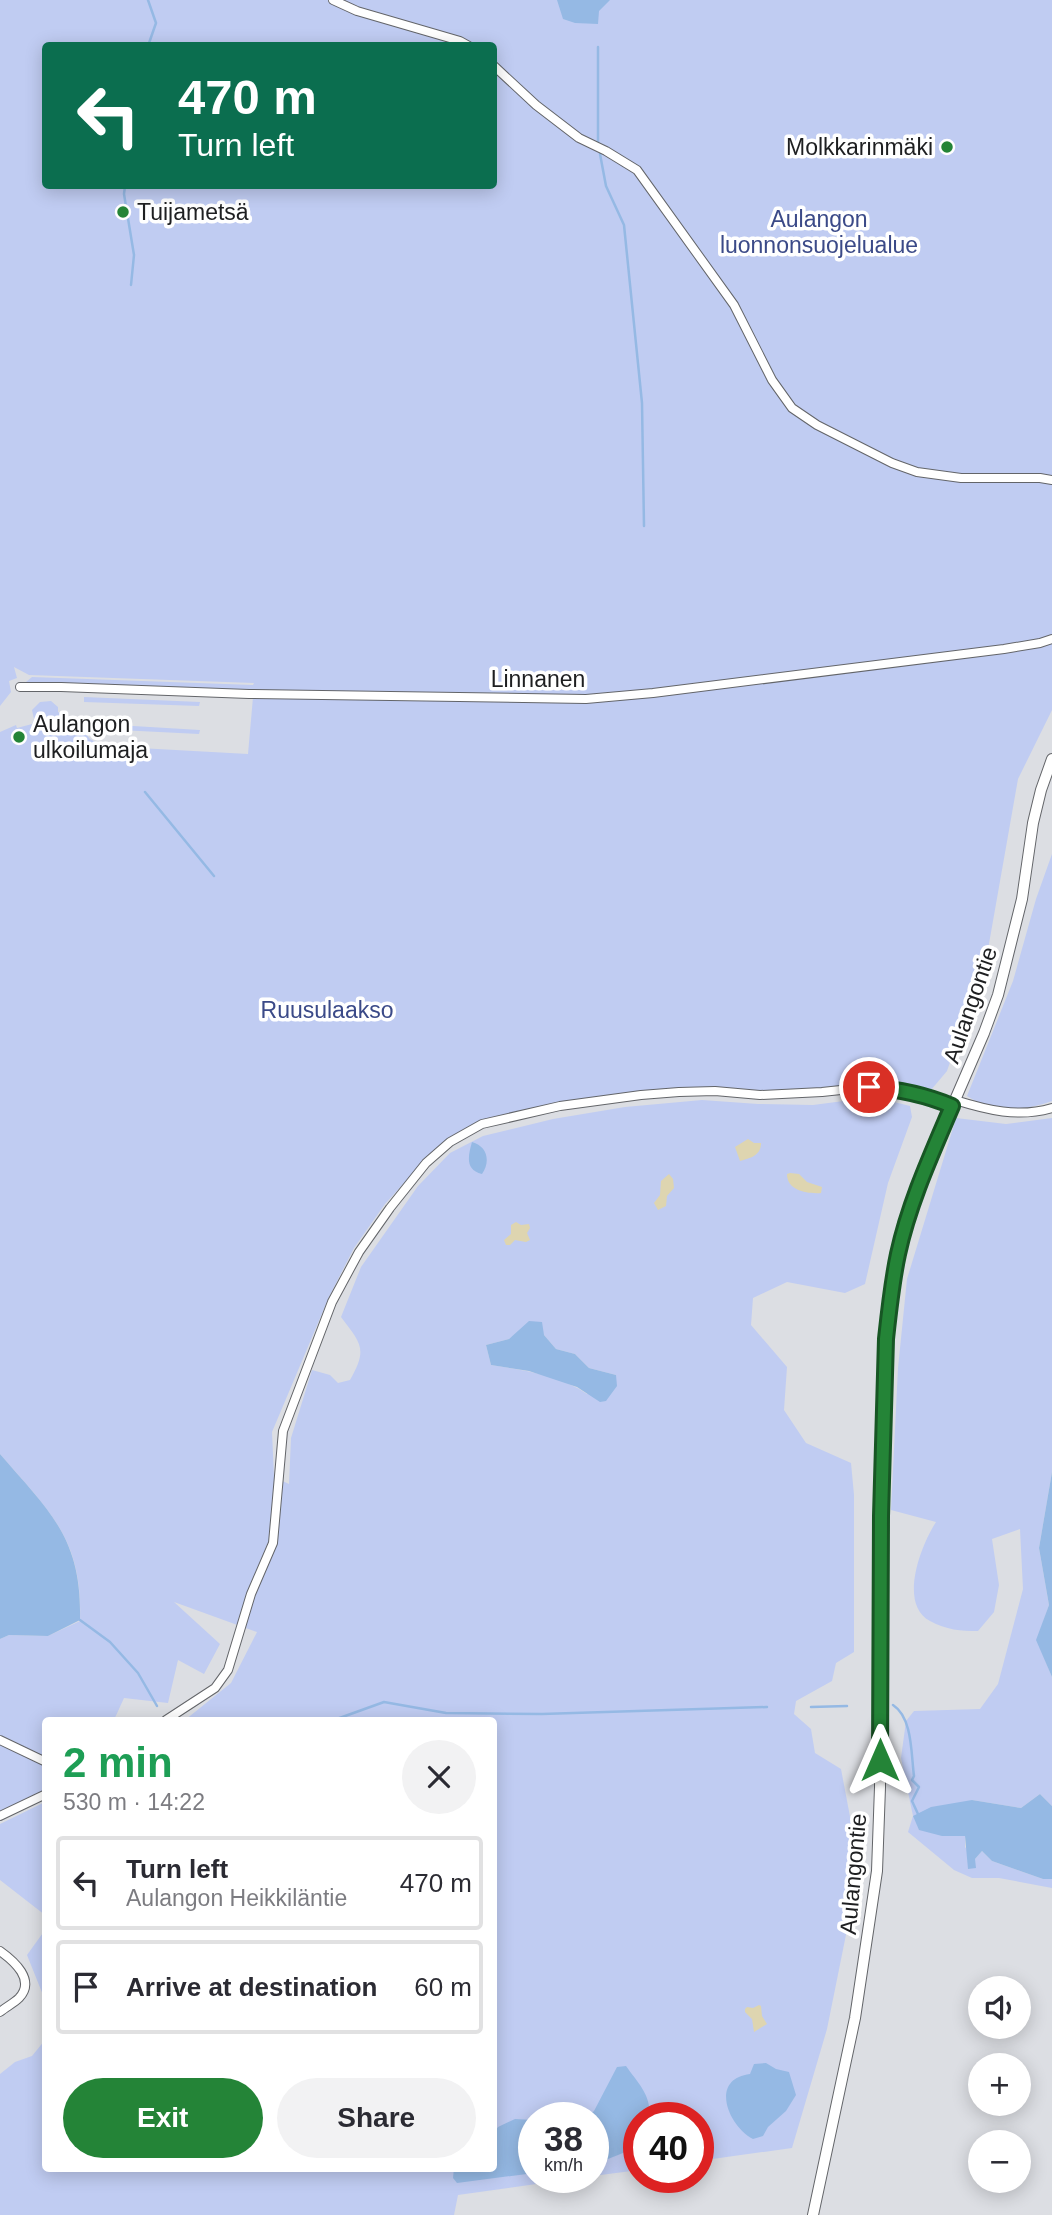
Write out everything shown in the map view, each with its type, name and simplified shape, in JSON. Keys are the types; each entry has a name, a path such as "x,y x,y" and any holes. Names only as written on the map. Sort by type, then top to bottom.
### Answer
{"street":[{"path":"333,0 357,11 462,42"},
{"path":"497,69 536,105 579,138 607,151 637,170 734,305 772,380 792,408 817,425 892,463 917,472 961,478 1052,480"},
{"name":"Linnanen","path":"20,687 248,694 586,699 1004,649 1052,639"},
{"name":"Aulangontie","path":"813,2215 855,2018 877,1871 885,1367 892,1288 899,1250 926,1167 984,1033 1007,962 1022,899 1033,823 1052,759"},
{"path":"171,1717 215,1688 228,1670 251,1594 273,1543 283,1431 332,1302 359,1252 390,1208 426,1163 450,1142 482,1124 560,1106 679,1092 810,1093 869,1087 891,1088 936,1100 1009,1113 1052,1108"},
{"path":"0,1740 42,1760"},
{"path":"0,1816 42,1796"},
{"path":"0,1951 23,1971 24,1979 24,1989 20,1997 0,2012"}],"green space":[{"path":"0,0 1052,0 1052,710 1018,779 987,955 947,1071 931,1090 895,1086 763,1091 713,1088 561,1103 479,1121 448,1140 423,1162 385,1204 354,1248 329,1297 272,1432 274,1477 289,1484 291,1438 312,1370 330,1375 338,1383 350,1380 359,1360 360,1347 341,1317 361,1267 418,1186 450,1153 483,1136 553,1119 625,1107 702,1100 813,1105 882,1096 910,1106 912,1117 888,1183 865,1284 845,1293 787,1282 753,1298 751,1325 787,1367 784,1410 806,1443 851,1463 854,1495 854,1652 836,1663 832,1681 796,1701 794,1714 811,1729 815,1753 841,1769 855,1843 854,1895 827,2029 792,2148 714,2159 714,2102 623,2102 623,2172 609,2174 609,2102 518,2102 518,2187 458,2195 454,2215 0,2215 0,2074 15,2062 32,2056 42,2044 42,2172 497,2172 497,1717 189,1717 231,1683 257,1632 174,1602 220,1644 204,1674 178,1660 168,1703 124,1698 115,1717 42,1717 42,1794 0,1815 0,1639 9,1635 48,1636 80,1621 76,1568 60,1528 0,1454 0,732 16,725 17,728 32,724 32,710 40,702 51,701 58,707 58,712 76,721 90,739 103,746 248,754 253,697 20,687 32,677 254,683 29,675 14,667 17,678 9,681 11,692 0,706","holes":["517,1333 544,1335 556,1349 575,1354 589,1368 616,1375 587,1394 553,1378 491,1365 486,1345 509,1339"]},
{"path":"84,697 200,702 199,706 84,702"},
{"path":"100,724 200,730 199,734 99,729"},
{"path":"1052,854 1052,1101 1020,1109 988,1106 967,1096 1013,981"},
{"path":"956,1118 1006,1124 1052,1118 1052,1472 1039,1548 1049,1605 1037,1640 1052,1677 1052,1806 1040,1794 1021,1808 972,1800 942,1836 965,1836 965,1847 975,1859 982,1851 992,1861 1043,1879 1052,1879 1052,1888 999,1878 972,1878 954,1870 908,1832 913,1816 901,1758 906,1721 914,1711 980,1709 998,1684 1023,1589 1020,1529 992,1539 999,1585 994,1612 978,1631 954,1629 930,1621 920,1613 915,1602 914,1588 919,1559 936,1522 891,1510 898,1368 907,1279"},
{"path":"42,1803 42,1913 0,1880 0,1824"},
{"path":"42,1934 42,1992 27,1955"}],"sand":[{"path":"748,1139 761,1143 761,1147 754,1156 740,1161 735,1147"},
{"path":"669,1174 674,1188 667,1196 666,1206 658,1210 654,1203 660,1195 661,1181"},
{"path":"787,1174 799,1174 807,1182 822,1187 821,1193 794,1188 788,1180"},
{"path":"516,1222 521,1225 529,1224 527,1233 530,1240 515,1240 506,1245 504,1240 511,1234 511,1225"},
{"path":"759,2005 767,2024 754,2032 752,2019 745,2009"}],"shaded area":[{"path":"557,0 610,0 599,11 598,24 575,23 563,19"},
{"path":"472,1142 481,1147 486,1155 482,1174 470,1166"},
{"path":"529,1321 542,1322 544,1335 556,1349 575,1354 589,1368 616,1375 617,1386 606,1401 600,1402 577,1387 529,1371 491,1365 486,1345 509,1339"},
{"path":"0,1454 60,1528 75,1568 80,1620 48,1636 9,1635 0,1639"},
{"path":"1052,1472 1052,1677 1036,1640 1049,1605 1039,1548"},
{"path":"1040,1794 1052,1806 1052,1879 1043,1879 992,1861 982,1851 975,1859 976,1868 968,1869 965,1836 942,1836 919,1830 913,1816 931,1807 972,1800 1021,1808"},
{"path":"766,2063 789,2072 796,2095 786,2111 768,2127 763,2136 753,2139 744,2133 730,2114 726,2093 737,2078 750,2074 754,2064"},
{"path":"626,2066 648,2102 623,2102 623,2153 609,2159 609,2102 599,2102 617,2067"},
{"path":"518,2119 518,2175 457,2183 453,2178 454,2172 497,2172 497,2128"}],"waterway":[{"path":"148,0 156,23 149,42"},
{"path":"598,47 598,143"},
{"path":"600,154 606,186 624,225 642,403 644,526"},
{"path":"125,189 134,255 131,285"},
{"path":"145,792 214,876"},
{"path":"80,1620 110,1642 138,1673 157,1706"},
{"path":"342,1717 384,1702 446,1713 542,1714 767,1707"},
{"path":"893,1705 900,1711 908,1728 914,1776 912,1780 919,1787 912,1801 918,1814"},
{"path":"811,1707 847,1706"}],"place":[{"name":"Molkkarinmäki","path":"947,147"},
{"name":"Tuijametsä","path":"123,212"},
{"name":"Aulangon ulkoilumaja","path":"19,737"}],"route":[{"path":"869,1087 891,1088 952,1106 926,1167 899,1250 886,1339 881,1516 880,1760"}],"park label":[{"name":"Aulangon luonnonsuojelualue","path":"819,232"},
{"name":"Ruusulaakso","path":"327,1010"}]}
